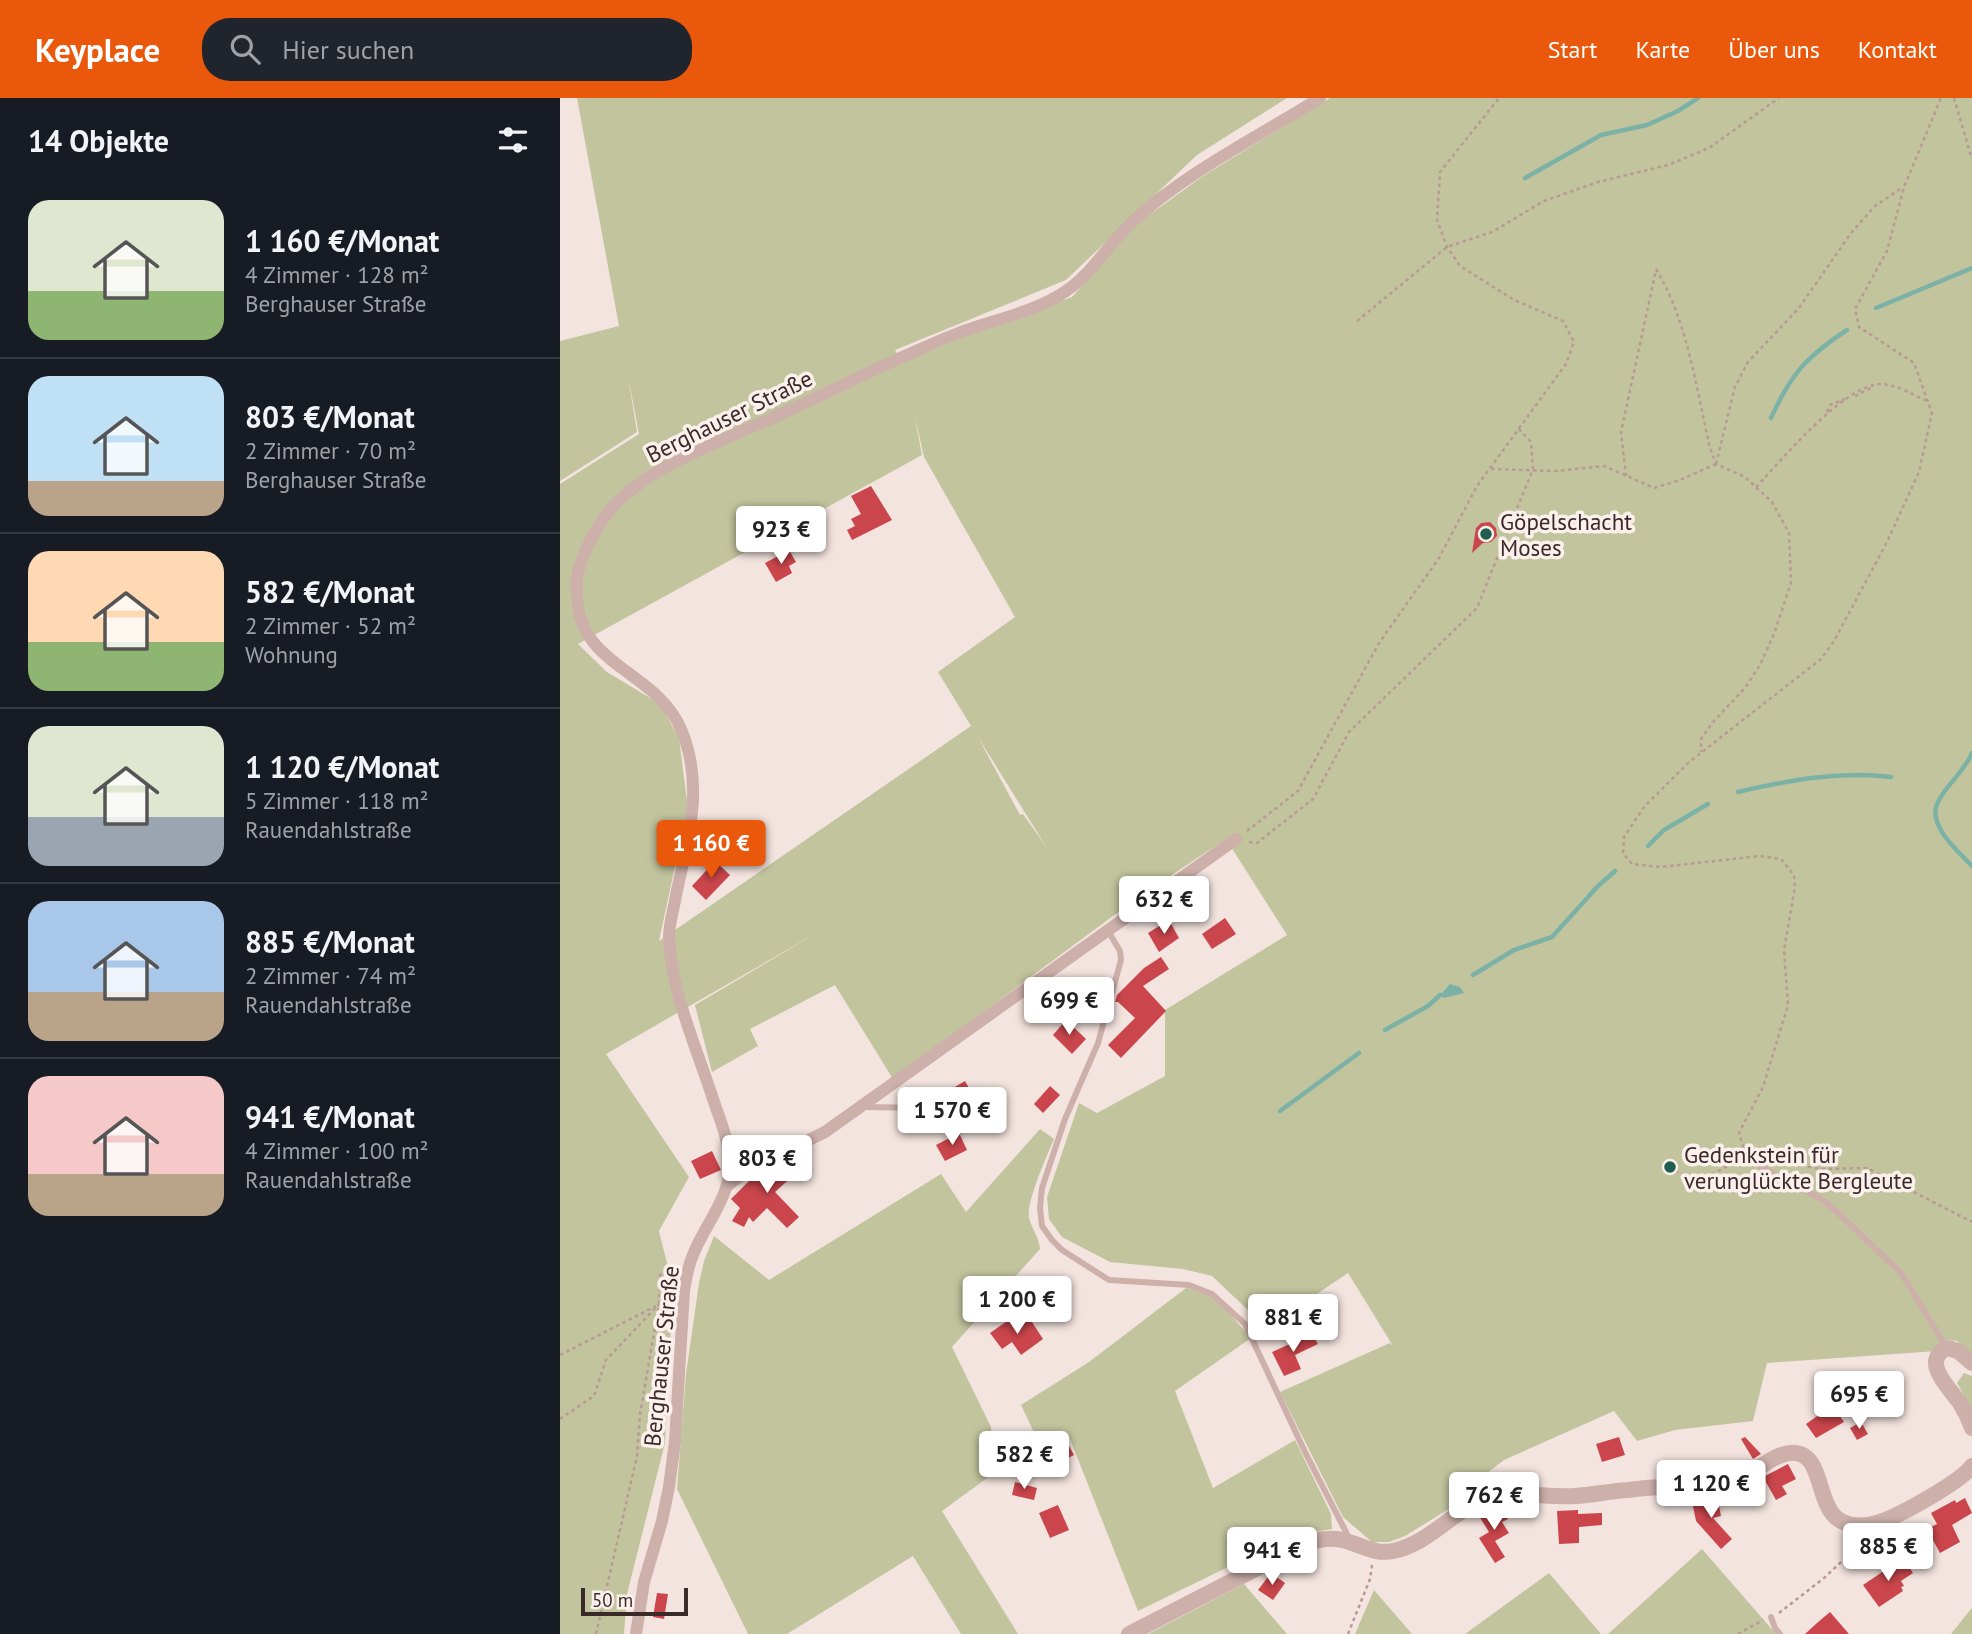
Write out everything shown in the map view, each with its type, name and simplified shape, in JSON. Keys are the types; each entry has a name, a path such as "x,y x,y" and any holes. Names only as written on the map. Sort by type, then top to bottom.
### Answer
{"street":[{"name":"Berghauser Straße","path":"636,1634 643,1582 662,1521 669,1487 688,1266 727,1186 730,1164 671,965 669,934 690,839 693,805 693,778 688,753 682,730 671,710 649,687 594,646 583,628 577,610 577,578 590,541 611,509 660,470 904,355 992,320 1030,309 1066,291 1093,266 1129,225 1199,170 1320,98"},
{"path":"727,1186 748,1170 825,1132 1236,839"},
{"path":"1972,1363 1958,1351 1947,1348 1942,1350 1937,1360 1937,1372 1960,1404 1972,1428"},
{"path":"1129,1634 1306,1542 1332,1538 1373,1551 1389,1552 1405,1548 1469,1507 1498,1496 1576,1496 1718,1483 1744,1476 1789,1453 1803,1455 1811,1463 1826,1504 1835,1516 1840,1521 1858,1525 1878,1523 1891,1517 1957,1480 1972,1466"}],"lane":[{"path":"1107,929 1120,951 1121,960 1098,1043 1065,1119 1045,1177 1040,1208 1042,1226 1062,1250 1109,1280 1189,1285 1212,1294 1245,1324 1352,1543"},
{"path":"859,1107 933,1108 957,1105"},
{"path":"1759,1166 1822,1200 1901,1273 1947,1348"},
{"path":"1771,1617 1780,1634"}],"path":[{"path":"1236,839 1298,791 1379,643 1439,558 1477,486 1566,364 1574,342 1563,321 1514,300 1460,266 1447,247 1437,220 1440,172 1499,98"},
{"path":"1357,321 1447,247 1492,232 1544,201 1598,183 1668,165 1709,148 1779,98"},
{"path":"1941,98 1904,187 1887,251 1855,309 1859,327 1914,363 1931,413 1919,472 1887,542 1834,642 1821,659 1701,752 1644,807 1624,837 1623,853 1632,864 1661,867 1760,856 1781,859 1794,875 1796,887 1784,950 1788,1005 1763,1087 1739,1133 1747,1155 1759,1166 1791,1164 1823,1170 1867,1168 1972,1222"},
{"path":"1954,98 1972,159"},
{"path":"1716,464 1735,387 1748,362 1799,308 1851,233 1875,206 1904,187"},
{"path":"1626,476 1621,432 1656,269 1670,292 1683,332 1716,464 1745,477 1772,502 1789,533 1791,583 1774,634 1760,665 1745,688 1701,739 1701,752"},
{"path":"1756,487 1825,415 1850,397 1881,384 1928,402"},
{"path":"1236,839 1257,843 1313,799 1349,732 1477,608 1533,469 1531,442 1518,428"},
{"path":"1491,469 1555,471 1582,466 1604,466 1654,488 1716,464"},
{"path":"1672,1168 1689,1181 1698,1182 1747,1155"},
{"path":"596,1634 638,1456 640,1414 659,1304 660,1275 680,1260 688,1266"},
{"path":"560,1354 659,1304"},
{"path":"560,1419 594,1396 606,1360 659,1304"},
{"path":"1738,1634 1771,1617 1824,1578 1853,1551 1858,1525"},
{"path":"1348,1634 1370,1578 1373,1551"}],"green space":[{"path":"577,98 1287,98 1197,155 1066,280 895,350 903,362 992,325 1072,297 1134,226 1203,176 1330,98 1972,98 1972,1354 1957,1341 1945,1340 1937,1351 1767,1363 1753,1421 1675,1430 1637,1441 1614,1411 1504,1460 1487,1473 1491,1486 1405,1536 1389,1542 1372,1542 1343,1517 1280,1392 1390,1343 1393,1346 1348,1273 1259,1333 1249,1311 1212,1276 1183,1269 1110,1262 1062,1237 1049,1219 1047,1197 1079,1103 1097,1113 1165,1076 1165,1010 1287,935 1226,839 1140,896 893,1079 835,985 750,1029 758,1046 712,1072 695,1005 820,931 606,1054 689,1177 659,1231 673,1287 665,1443 627,1594 624,1634 560,1634 560,484 639,434 628,376 637,432 560,481 560,341 619,326","holes":["914,413 924,457 1015,617 938,672 971,726 659,941 686,815 687,801 679,738 660,704 607,672 578,644 922,455","981,742 1047,848 1023,814 1020,815"]},
{"path":"1040,1129 1054,1139 1029,1211 1040,1249 952,1347 991,1427 994,1473 942,1511 1018,1634 961,1634 913,1556 787,1634 748,1634 677,1489 686,1374 699,1283 714,1236 769,1280 941,1174 966,1212"},
{"path":"1186,1288 1209,1290 1251,1338 1175,1391 1213,1488 1295,1440 1331,1514 1332,1529 1302,1534 1273,1545 1138,1611 1068,1434 1041,1447 1021,1405 1089,1362"},
{"path":"1964,1373 1972,1376 1972,1409 1957,1383"},
{"path":"1702,1549 1776,1634 1608,1634"},
{"path":"1549,1573 1601,1634 1465,1634"},
{"path":"1244,1584 1287,1634 1148,1634"},
{"path":"1374,1590 1412,1634 1355,1634"},
{"path":"1972,1608 1972,1634 1951,1634 1970,1610"}],"water":[{"path":"1450,984 1460,987 1464,993 1444,998 1440,995"}],"building":[{"path":"871,486 892,520 852,540 847,530 855,526 851,519 861,514 851,496"},
{"name":"Göpelschacht Moses","path":"1490,522 1496,528 1497,536 1472,553 1476,528 1481,523"},
{"path":"789,550 796,562 789,566 792,573 776,582 765,563"},
{"path":"715,861 730,875 706,900 692,886"},
{"path":"1225,918 1236,934 1212,949 1202,934"},
{"path":"1169,920 1179,938 1159,952 1148,933"},
{"path":"1161,957 1169,969 1143,986 1166,1011 1121,1058 1108,1045 1135,1018 1115,1002 1117,995 1144,968"},
{"path":"1066,1020 1086,1039 1072,1054 1053,1035"},
{"path":"965,1081 989,1124 978,1130 953,1088"},
{"path":"1050,1086 1060,1095 1043,1113 1034,1104"},
{"path":"959,1133 967,1150 945,1161 936,1145"},
{"path":"712,1151 721,1170 700,1179 691,1161"},
{"path":"797,1156 805,1165 775,1192 799,1217 787,1228 767,1208 753,1222 749,1217 744,1227 732,1221 740,1208 731,1199 753,1177"},
{"path":"1010,1319 1017,1328 1030,1319 1043,1339 1021,1355 1012,1342 1002,1349 990,1333"},
{"path":"1312,1334 1318,1344 1295,1355 1301,1369 1284,1376 1272,1352"},
{"path":"1833,1405 1844,1422 1816,1438 1806,1424"},
{"path":"1861,1422 1868,1434 1857,1440 1850,1428"},
{"path":"1619,1437 1625,1455 1602,1462 1596,1444"},
{"path":"1745,1437 1761,1454 1753,1459 1741,1439"},
{"path":"1068,1444 1074,1455 1059,1463 1054,1452"},
{"path":"1788,1464 1796,1479 1782,1486 1787,1494 1776,1500 1763,1477"},
{"path":"1015,1482 1037,1488 1034,1500 1012,1495"},
{"path":"1717,1496 1721,1516 1713,1518 1732,1539 1721,1549 1696,1521 1692,1501"},
{"path":"1965,1498 1972,1513 1952,1525 1960,1542 1940,1553 1927,1529 1937,1524 1931,1513 1955,1500 1956,1503"},
{"path":"1058,1505 1069,1530 1050,1538 1039,1513"},
{"path":"1500,1506 1508,1519 1502,1522 1509,1533 1495,1541 1505,1557 1495,1563 1479,1538 1489,1532 1479,1516"},
{"path":"1578,1510 1578,1514 1602,1513 1602,1525 1579,1527 1579,1543 1559,1544 1557,1511"},
{"path":"1903,1558 1913,1573 1901,1581 1903,1591 1879,1607 1863,1585"},
{"path":"1271,1573 1285,1583 1273,1600 1258,1590"},
{"path":"657,1593 668,1594 664,1619 653,1617"},
{"path":"1830,1612 1849,1634 1805,1634 1817,1623"}],"waterway":[{"path":"1525,178 1601,135 1647,125 1678,111 1698,98"},
{"path":"1876,308 1972,268"},
{"path":"1771,418 1801,368 1847,330"},
{"path":"1972,753 1941,796 1935,811 1940,829 1972,866"},
{"path":"1738,792 1814,778 1852,775 1891,777"},
{"path":"1648,846 1664,830 1708,804"},
{"path":"1473,975 1514,950 1552,937 1615,871"},
{"path":"1385,1030 1428,1006 1440,995"},
{"path":"1280,1111 1359,1053"}],"place":[{"name":"Göpelschacht Moses","path":"1486,534"},
{"name":"Gedenkstein für verunglückte Bergleute","path":"1670,1167"}]}
